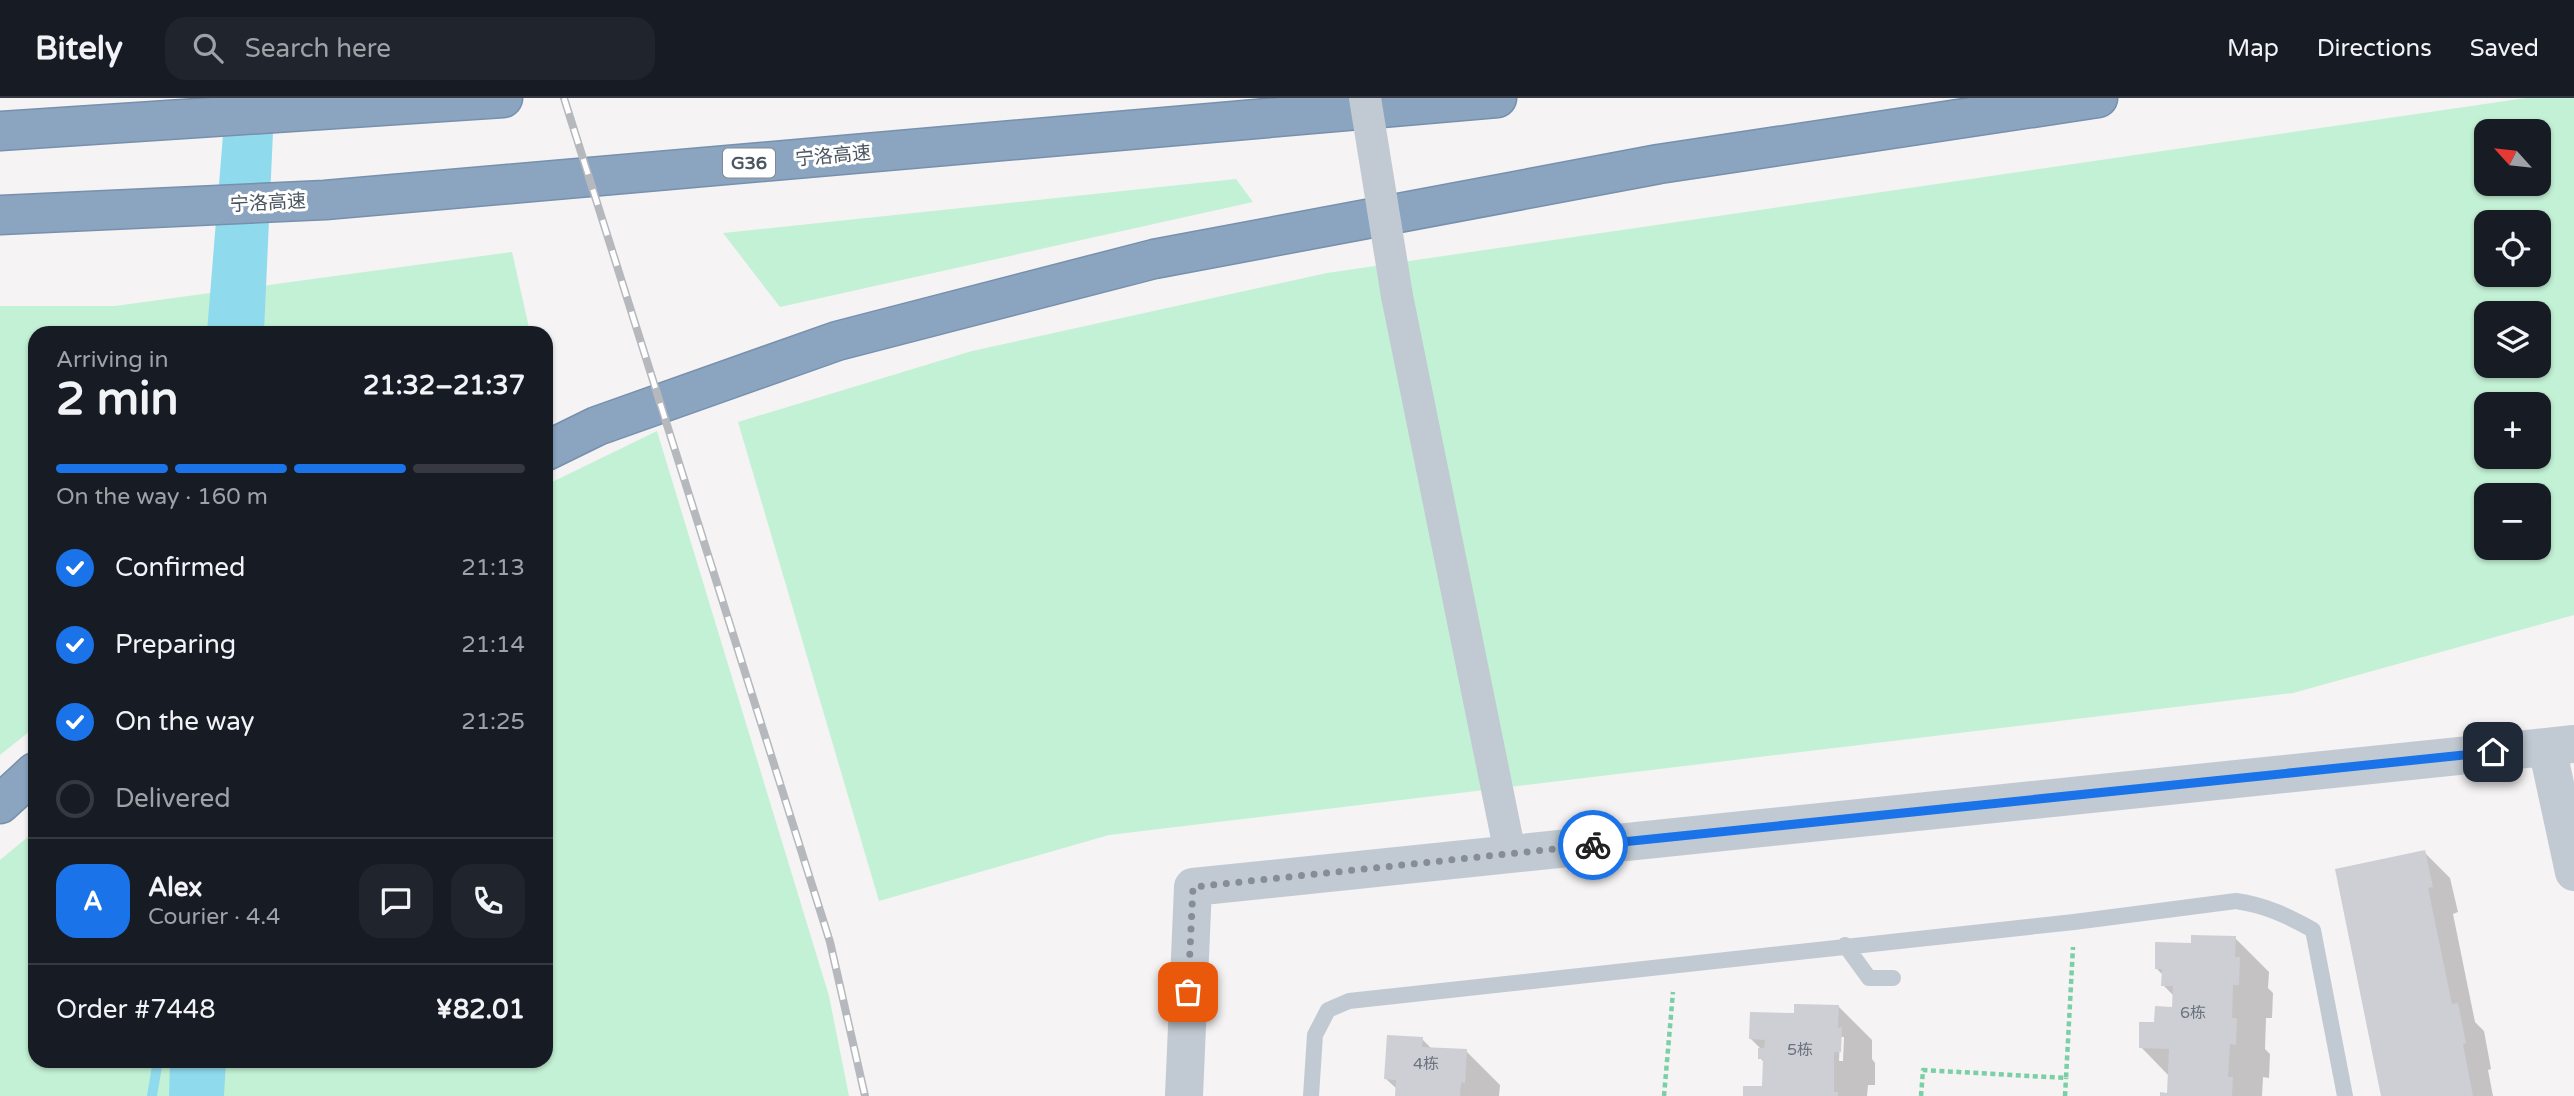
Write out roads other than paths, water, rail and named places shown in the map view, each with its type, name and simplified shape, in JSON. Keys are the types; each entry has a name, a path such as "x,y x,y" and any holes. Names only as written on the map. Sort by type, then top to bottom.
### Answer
{"highway":[{"path":"0,131 503,98"},
{"name":"宁洛高速","path":"0,215 325,200 1497,98"},
{"path":"553,448 597,426 837,341 1154,259 1659,164 2098,98"},
{"path":"0,241 325,200"},
{"path":"0,803 28,778"}],"street":[{"path":"1365,98 1397,296 1510,853"},
{"path":"1184,1096 1193,887 2561,746 2574,872"}],"lane":[{"path":"1311,1096 1315,1035 1328,1010 1349,1001 2074,922 2236,901 2285,914 2313,930 2345,1096"},
{"path":"1845,945 1869,978 1893,978"}],"water":[{"path":"226,98 282,98 273,132 264,326 207,326"},
{"path":"170,1068 226,1068 224,1096 169,1096"}],"waterway":[{"path":"152,1096 157,1068"}],"railway":[{"path":"564,98 830,942 865,1096"}]}
